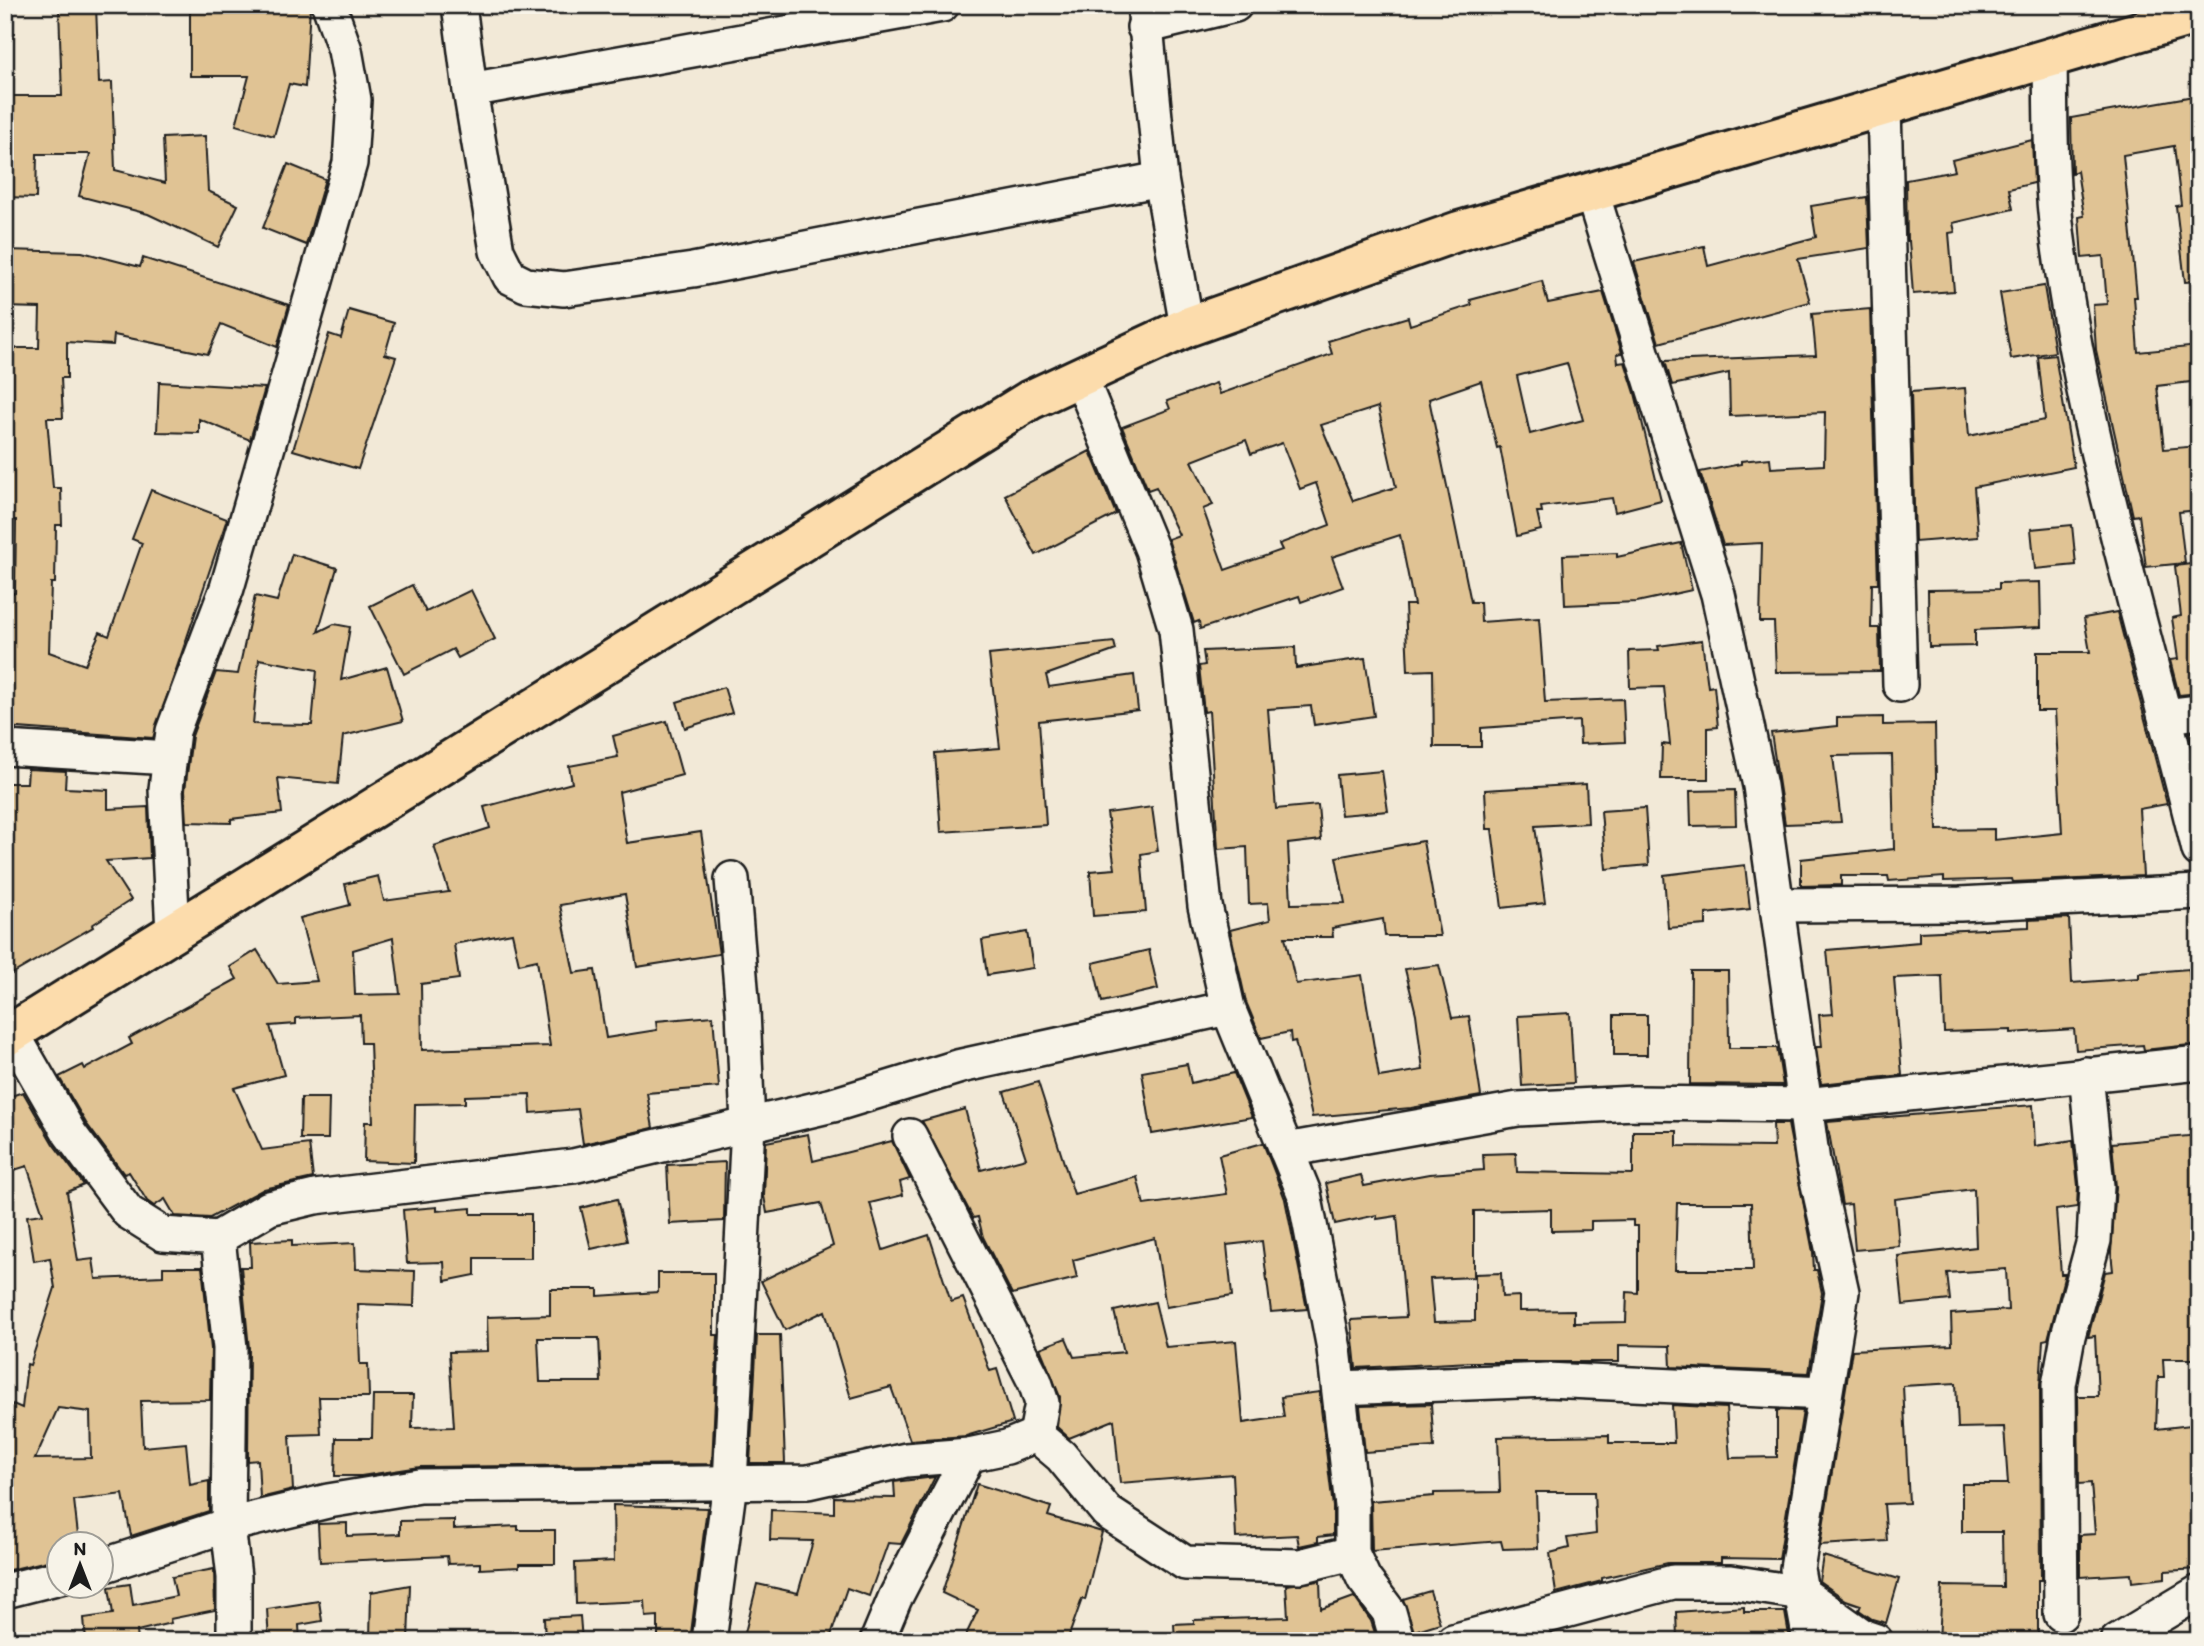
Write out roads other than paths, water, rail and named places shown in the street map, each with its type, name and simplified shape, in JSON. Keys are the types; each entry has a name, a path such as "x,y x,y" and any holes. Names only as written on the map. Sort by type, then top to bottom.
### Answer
{"highway":[{"path":"9,1035 1030,400 1080,376 1186,327 1460,231 2199,14"}],"street":[{"path":"173,933 166,789 173,731 227,588 350,163 355,100 345,50 329,5"},
{"path":"459,5 470,90 497,251 510,276 526,285 564,289 693,270 1161,179"},
{"path":"470,90 942,5"},
{"path":"1186,327 1161,179 1144,16 1236,5"},
{"path":"2050,59 2051,163 2069,313 2100,460 2199,850"},
{"path":"1884,108 1900,685"},
{"path":"1592,193 1718,594 1760,786 1813,1162 1842,1292 1797,1569 1811,1641"},
{"path":"1080,376 1152,550 1176,630 1205,906 1228,1008 1304,1193 1339,1388 1352,1506 1352,1553 1364,1579 1389,1612 1396,1637 1394,1641"},
{"path":"2165,716 2199,712"},
{"path":"5,748 170,758"},
{"path":"709,1641 730,1483 748,1125 743,1011 732,878"},
{"path":"1777,905 1960,904 2199,892"},
{"path":"9,1035 70,1134 128,1212 163,1234 218,1238 269,1208 315,1197 573,1166 833,1105 961,1066 1228,1008"},
{"path":"1286,1150 1518,1109 1634,1103 1805,1105 2199,1063"},
{"path":"2062,1614 2059,1385 2068,1336 2094,1240 2097,1186 2086,1074"},
{"path":"910,1136 1035,1382 1042,1403 1036,1435"},
{"path":"218,1238 230,1348 228,1525 234,1577 234,1641"},
{"path":"1339,1388 1547,1380 1825,1393"},
{"path":"116,1561 228,1525 328,1501 420,1486 808,1482 906,1460 969,1455 1007,1447 1036,1435"},
{"path":"1036,1435 1061,1456 1107,1513 1185,1563 1300,1566 1352,1553"},
{"path":"877,1641 895,1598 969,1455"},
{"path":"5,1591 46,1581"},
{"path":"1454,1641 1674,1582 1731,1582 1802,1593 1864,1637 1876,1641"},
{"path":"2117,1641 2199,1592"}]}
